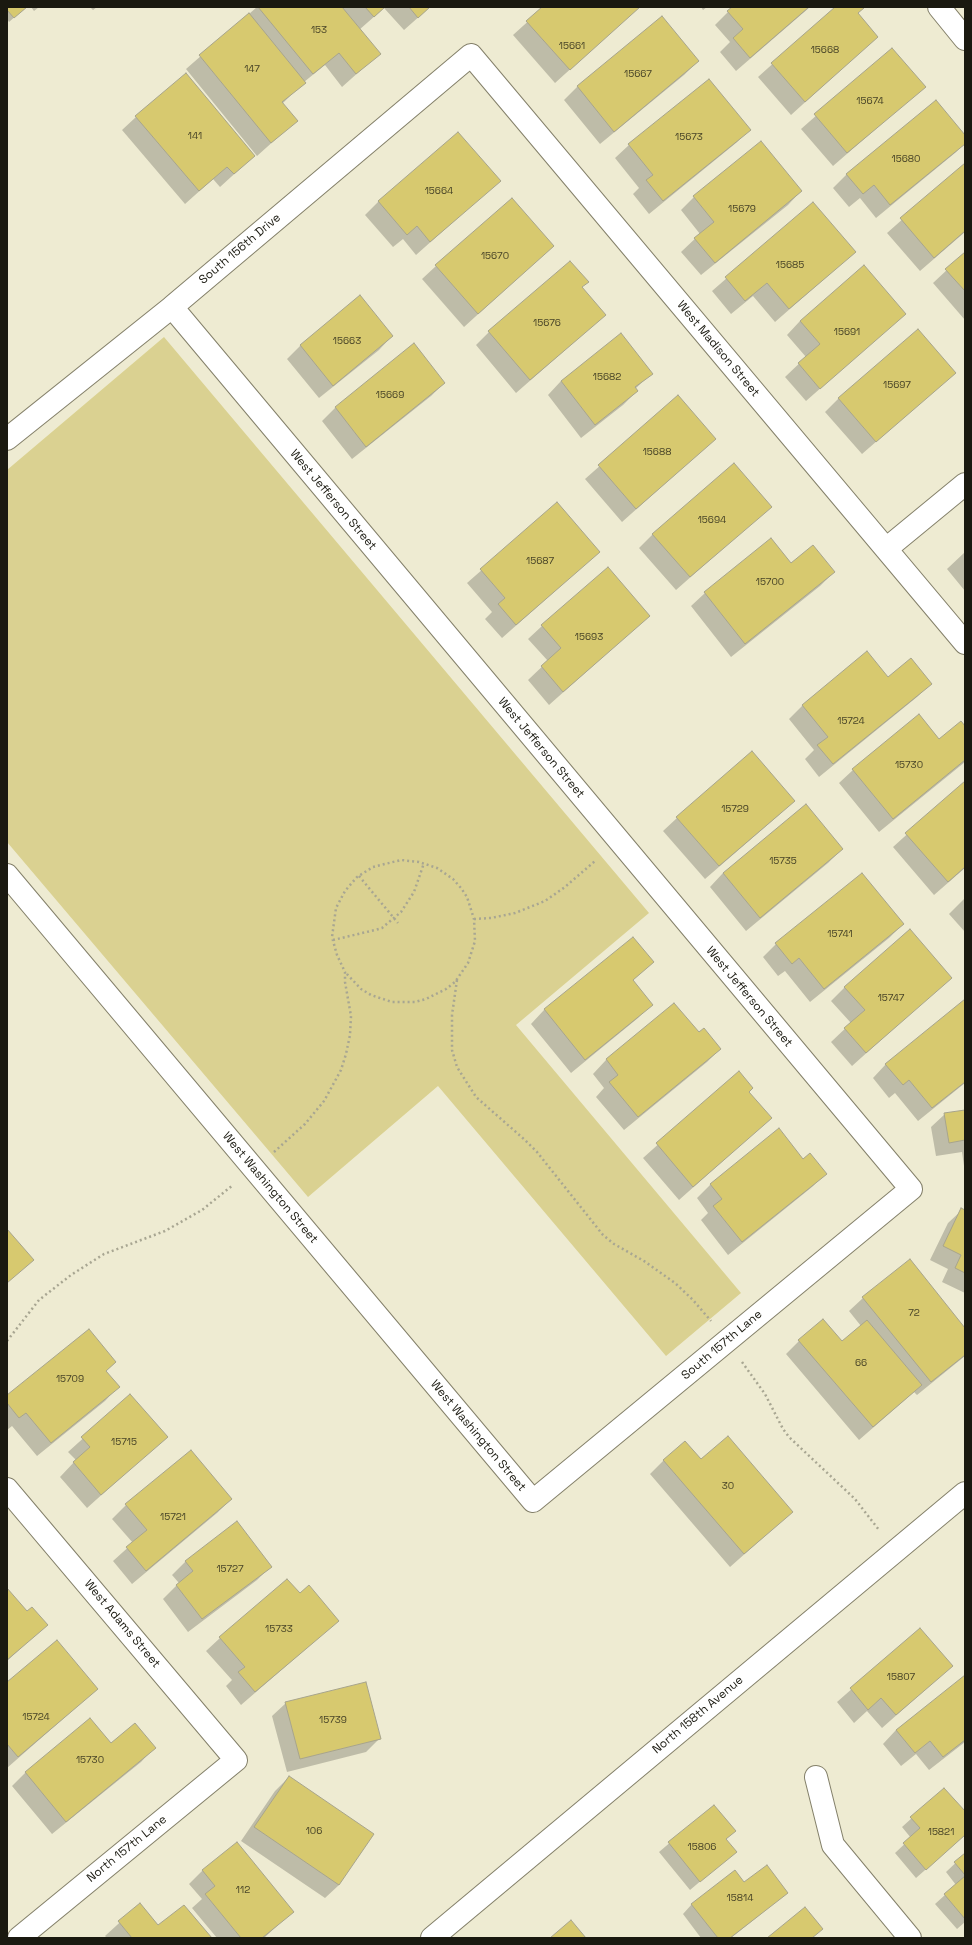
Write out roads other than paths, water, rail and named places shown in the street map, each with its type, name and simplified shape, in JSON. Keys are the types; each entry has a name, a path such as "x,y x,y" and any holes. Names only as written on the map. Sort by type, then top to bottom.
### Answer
{"street":[{"path":"939,7 965,39"},
{"name":"South 156th Drive","path":"7,439 172,307 471,55"},
{"name":"West Madison Street","path":"471,55 965,643"},
{"name":"West Jefferson Street","path":"172,307 911,1189"},
{"path":"886,549 965,484"},
{"name":"West Washington Street","path":"7,875 533,1501"},
{"name":"South 157th Lane","path":"533,1501 911,1189"},
{"name":"West Adams Street","path":"7,1489 236,1760"},
{"name":"North 158th Avenue","path":"432,1938 965,1493"},
{"name":"North 157th Lane","path":"19,1938 236,1760"},
{"path":"816,1777 833,1845 910,1938"}]}
